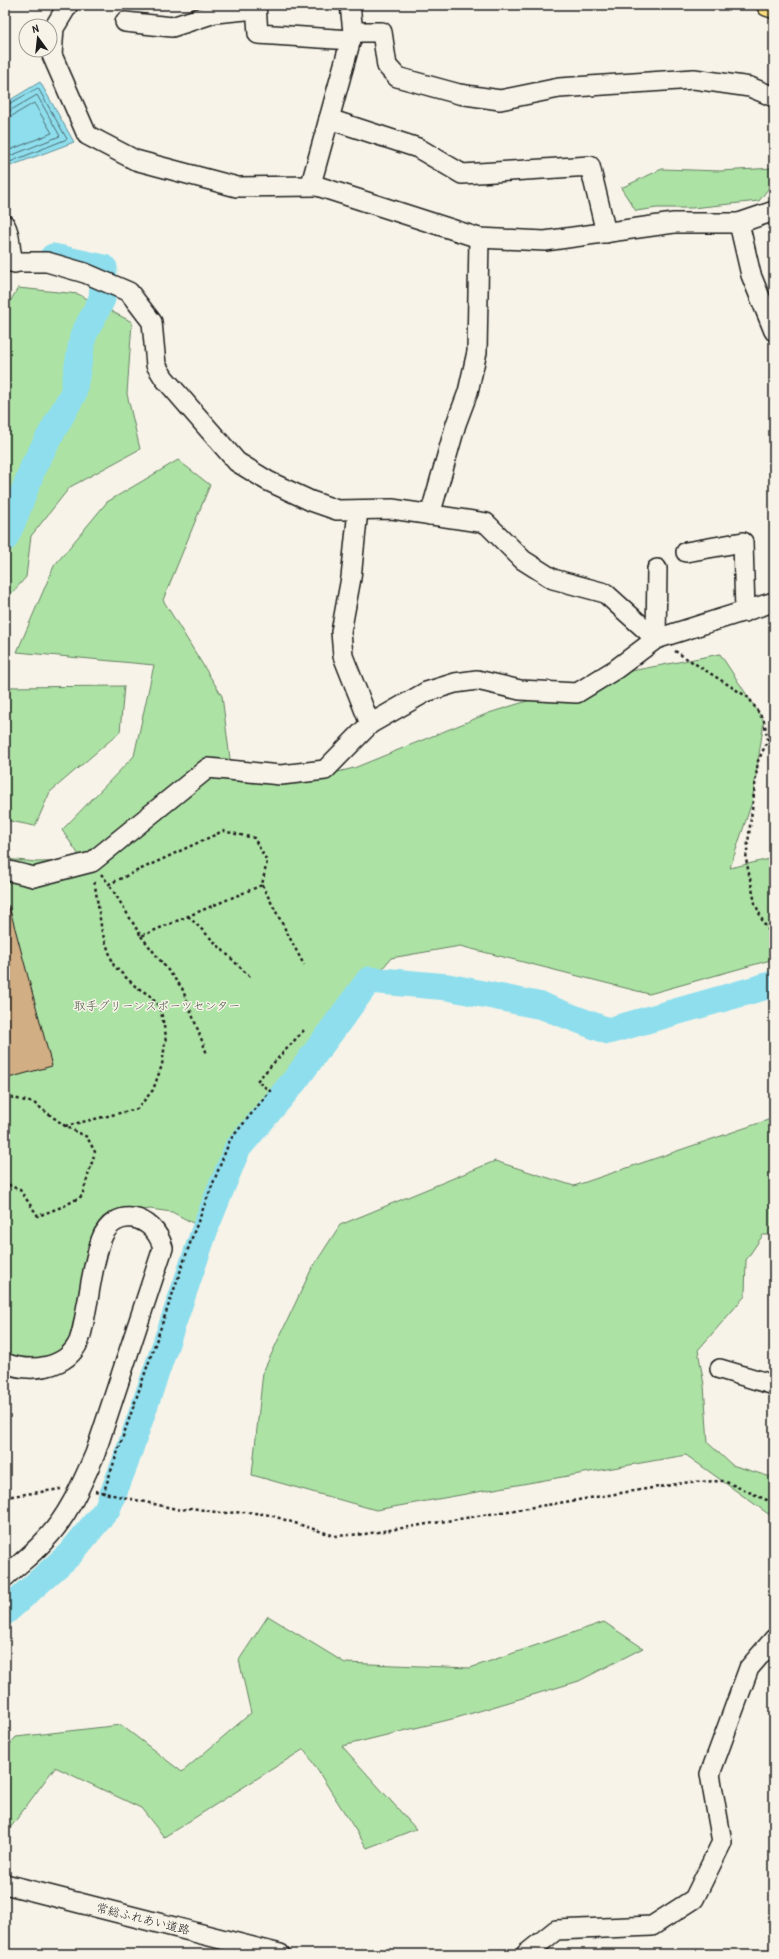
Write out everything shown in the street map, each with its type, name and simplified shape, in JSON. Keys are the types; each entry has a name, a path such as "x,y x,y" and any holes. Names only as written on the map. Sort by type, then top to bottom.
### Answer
{"highway":[{"path":"768,5 774,7"}],"street":[{"path":"68,5 54,28 52,55 87,135 135,160 237,187 315,186 479,238 545,241 674,222 739,223 774,211"},
{"path":"315,186 311,184 352,36 350,5"},
{"path":"125,20 172,27 215,13 256,7 258,34 352,36 382,32 387,66 397,76 459,94 500,100 559,88 694,79 750,87 774,97"},
{"path":"330,119 418,148 462,174 590,166 606,232"},
{"path":"739,223 751,275 774,331"},
{"path":"5,226 10,234 10,262 47,262 85,273 129,292 152,322 156,365 164,378 237,462 268,481 311,501 337,510 392,509 486,523 523,560 553,579 605,593 656,639"},
{"path":"430,514 456,424 468,392 477,352 479,238"},
{"path":"358,510 351,578 341,632 343,656 370,724"},
{"path":"686,552 743,542 745,612"},
{"path":"656,639 658,569"},
{"path":"5,870 34,877 92,862 208,768 282,775 325,770 370,724 426,692 455,683 477,680 520,690 577,693 616,669 656,639 774,602"},
{"path":"5,1363 16,1367 32,1369 49,1366 66,1357 78,1343 83,1328 90,1286 101,1240 109,1225 117,1220 138,1219 150,1224 160,1238 163,1248 95,1454 81,1486 64,1516 47,1539 5,1576"},
{"path":"720,1369 774,1385"},
{"path":"526,1954 556,1930 652,1926 694,1899 722,1842 710,1774 749,1668 774,1639"},
{"name":"常総ふれあい道路","path":"5,1884 280,1954"}],"path":[{"path":"656,639 749,698 764,721 768,740 758,761 746,859 755,903 763,922 774,938"},
{"path":"109,884 223,831 254,838 267,861 262,885 304,965"},
{"path":"92,862 109,884 141,936 182,988 207,1054"},
{"path":"65,1126 137,1109 153,1090 162,1065 166,1036 160,1007 149,995 135,986 114,966 102,932 92,862"},
{"path":"141,936 262,885"},
{"path":"188,916 250,977"},
{"path":"103,1494 194,1232 230,1140 270,1091 257,1081 305,1029"},
{"path":"5,1096 34,1102 65,1126 87,1136 95,1152 82,1196 64,1206 38,1216 20,1190 5,1183"},
{"path":"5,1497 81,1486 103,1494 181,1510 191,1508 222,1513 247,1512 270,1514 335,1536 365,1534 690,1482 724,1481 767,1500 774,1506"}],"green space":[{"path":"774,168 774,181 759,201 692,208 657,208 636,211 621,188 662,169 720,171"},
{"path":"18,288 78,294 132,322 127,394 140,449 70,487 31,536 26,577 5,601 5,310"},
{"path":"178,460 210,485 163,600 222,696 231,767 301,781 354,768 489,713 610,675 720,654 764,721 752,802 730,868 774,858 774,959 649,994 460,946 391,958 244,1138 208,1231 172,1212 150,1209 111,1215 82,1286 69,1339 58,1352 42,1358 26,1361 5,1354 5,859 37,862 83,861 62,830 134,756 154,665 17,652 54,566 107,502"},
{"path":"124,686 120,732 50,792 35,826 5,820 5,687"},
{"path":"774,1118 774,1235 763,1235 746,1260 745,1296 698,1350 704,1385 708,1443 732,1465 774,1478 774,1518 686,1455 376,1510 252,1475 263,1372 311,1270 340,1225 495,1161 574,1186"},
{"path":"268,1616 345,1663 470,1668 604,1622 643,1648 579,1681 456,1718 342,1746 416,1829 367,1848 304,1749 164,1837 141,1808 55,1767 5,1835 5,1750 16,1737 121,1725 182,1772 251,1713 239,1660"}],"water":[{"path":"40,82 74,142 5,168 5,103"}],"building":[{"name":"取手グリーンスポーツセンター","path":"5,906 9,906 52,1066 5,1079"}],"waterway":[{"path":"5,538 34,465 73,394 83,336 102,299 104,268 53,257"},
{"path":"5,1612 70,1554 107,1509 125,1463 206,1226 237,1149 296,1079 369,980 448,987 542,1006 608,1031 774,984"}]}
